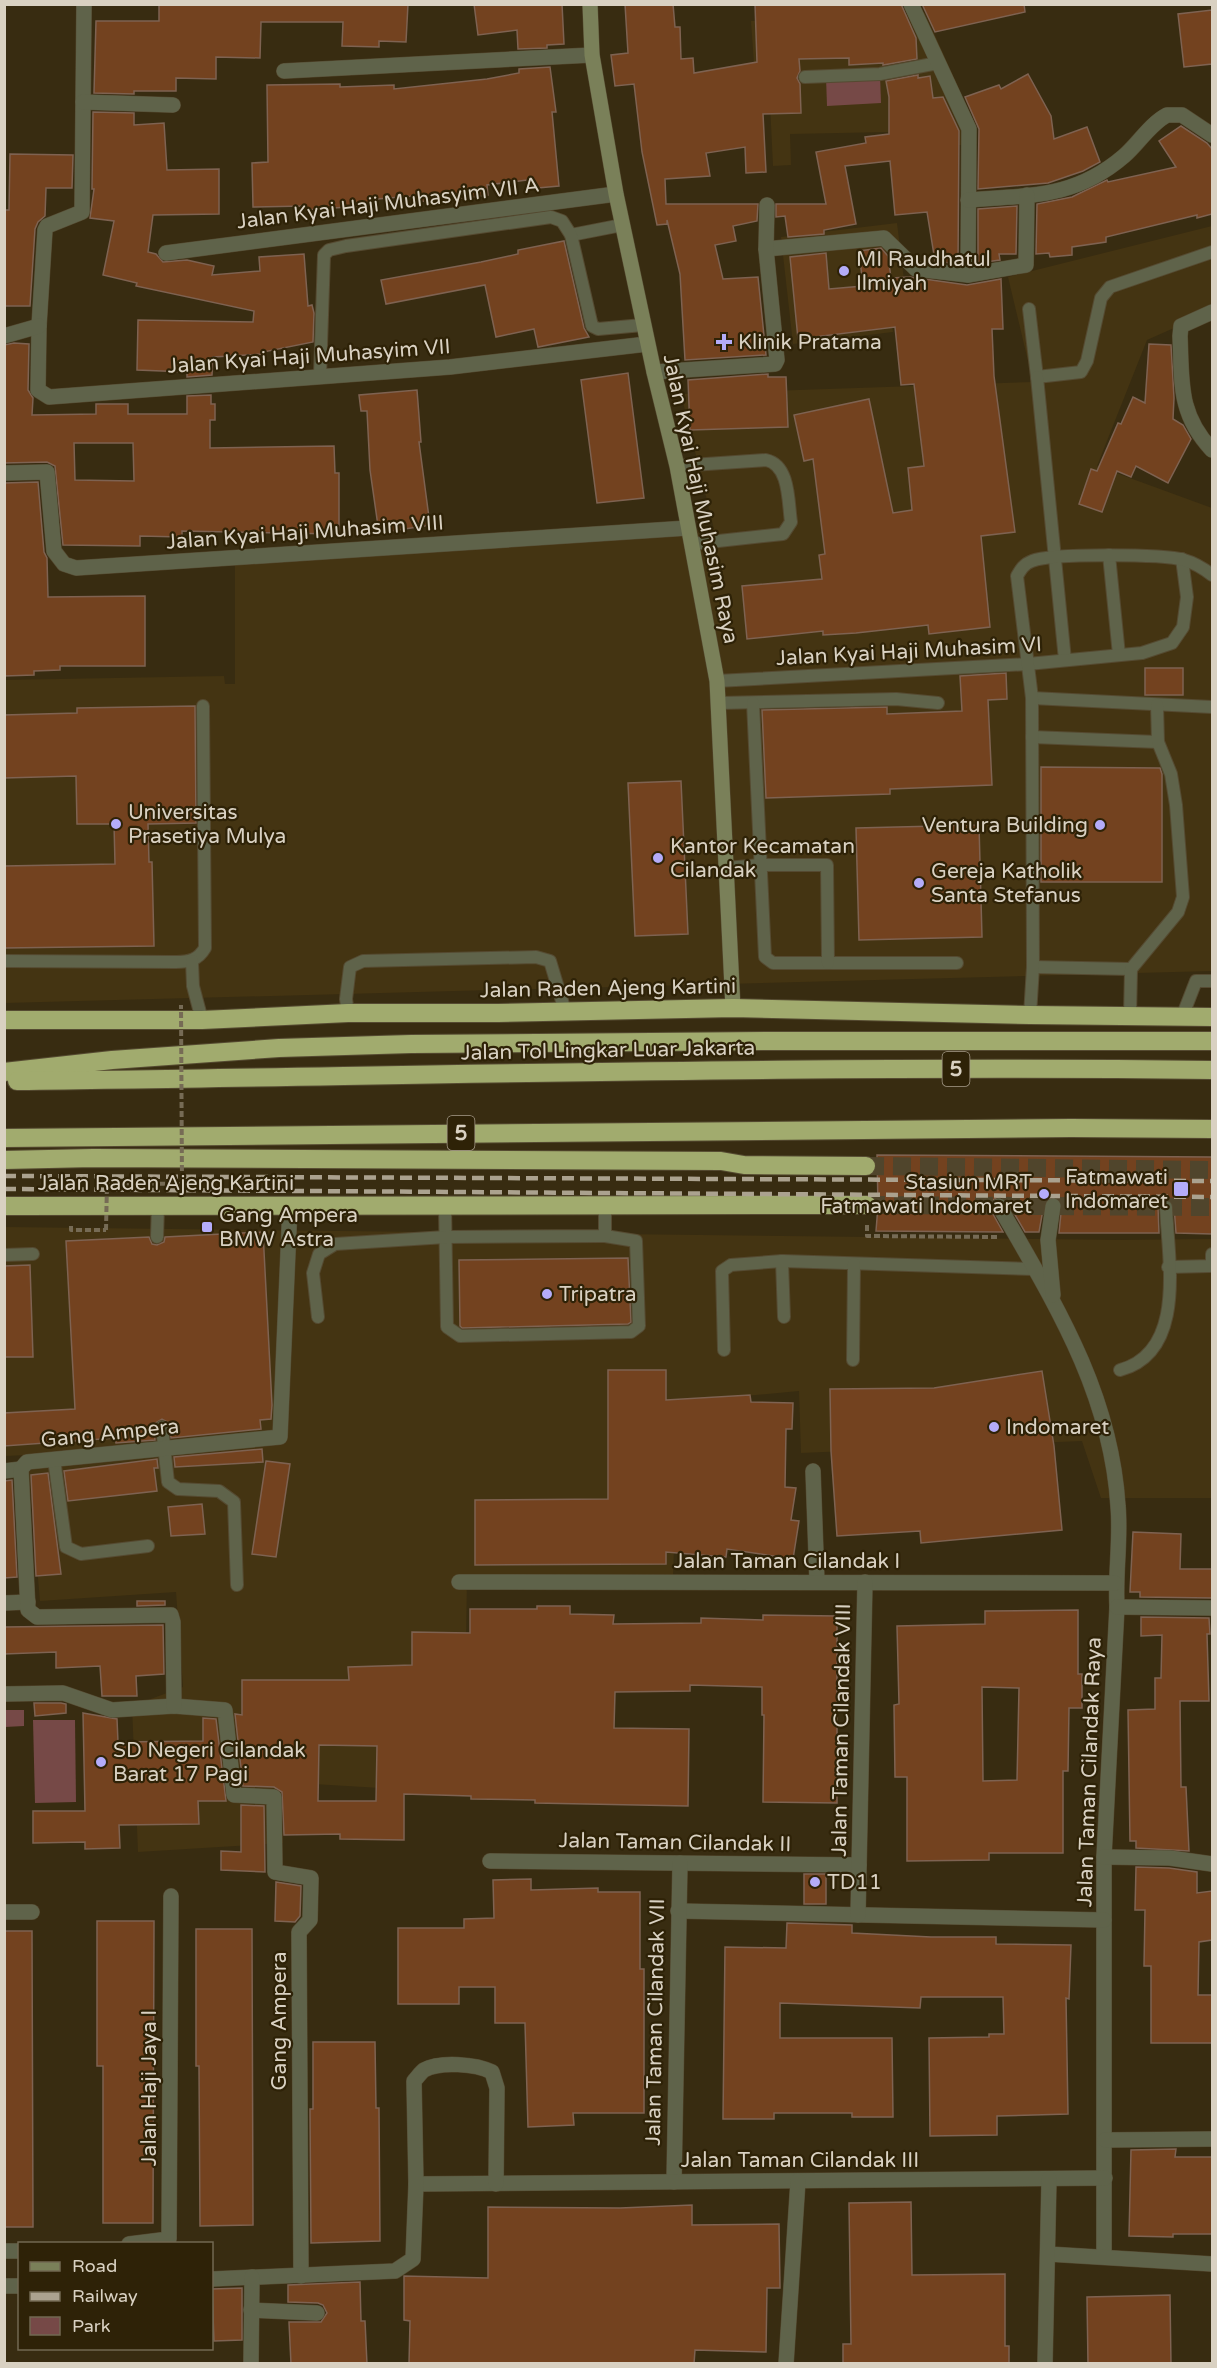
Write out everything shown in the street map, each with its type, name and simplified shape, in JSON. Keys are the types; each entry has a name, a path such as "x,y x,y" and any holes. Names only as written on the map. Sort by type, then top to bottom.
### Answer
{"highway":[{"name":"Jalan Raden Ajeng Kartini","path":"4,1020 202,1020 348,1013 498,1013 733,1008 1212,1017"},
{"path":"4,1072 112,1060 279,1048 411,1044 1212,1041"},
{"name":"Jalan Tol Lingkar Luar Jakarta","path":"4,1081 700,1071 1077,1068 1212,1070"},
{"name":"5","path":"4,1138 1071,1128 1212,1130"},
{"path":"4,1160 93,1158 722,1161 742,1157 867,1162"},
{"name":"Jalan Raden Ajeng Kartini","path":"4,1206 867,1205"}],"street":[{"path":"4,336 39,326 45,230 47,226 82,212 84,4"},
{"name":"Jalan Kyai Haji Muhasim Raya","path":"590,4 592,55 616,194 647,344 677,466 717,681 733,1008"},
{"path":"911,4 969,129 968,275"},
{"path":"284,71 592,55"},
{"path":"83,102 173,105"},
{"path":"968,200 1068,189 1091,180 1124,156 1167,115 1182,115 1212,135"},
{"name":"Jalan Kyai Haji Muhasyim VII A","path":"166,253 616,194"},
{"path":"766,249 884,238 916,269 968,275 1026,265 1027,195"},
{"path":"654,372 775,364 777,360 766,249 767,205"},
{"path":"1212,312 1181,326 1183,401 1191,422 1212,450"},
{"name":"Jalan Kyai Haji Muhasyim VII","path":"39,326 39,390 49,397 450,367 647,344"},
{"name":"Jalan Kyai Haji Muhasim VIII","path":"4,473 47,472 54,550 64,564 76,568 688,528"},
{"name":"Gang Ampera","path":"28,1602 21,1469 27,1462 280,1437 290,1206"},
{"name":"Jalan Taman Cilandak Raya","path":"999,1206 1054,1301 1081,1355 1108,1439 1119,1507 1115,1583 1117,1607 1104,1857 1104,2256"},
{"name":"Jalan Taman Cilandak Raya","path":"1053,1206 1048,1240 1054,1301"},
{"path":"4,1471 21,1469"},
{"path":"813,1471 817,1582"},
{"name":"Jalan Taman Cilandak I","path":"459,1582 1115,1583"},
{"name":"Jalan Taman Cilandak VIII","path":"858,1915 865,1582"},
{"path":"4,1603 28,1602 28,1610 37,1617 171,1615 174,1706"},
{"path":"1117,1607 1212,1608"},
{"name":"Gang Ampera","path":"4,1694 63,1694 112,1710 174,1706 225,1710 234,1795 274,1797 274,1872 311,1878 310,1920 299,1932 301,2276"},
{"path":"1104,1857 1170,1858 1212,1864"},
{"name":"Jalan Taman Cilandak II","path":"490,1861 859,1865"},
{"name":"Jalan Taman Cilandak VII","path":"674,2182 680,1863"},
{"name":"Jalan Haji Jaya I","path":"145,2242 170,2239 171,1896"},
{"path":"678,1911 1104,1920"},
{"path":"4,1912 32,1912"},
{"path":"213,2279 395,2271 413,2259 416,2184 414,2081 424,2070 440,2066 461,2065 480,2066 492,2072 497,2088 496,2184"},
{"path":"1105,2140 1212,2139"},
{"name":"Jalan Taman Cilandak III","path":"416,2184 1105,2178"},
{"path":"1045,2364 1049,2179"},
{"path":"786,2364 798,2181"},
{"path":"1048,2254 1212,2264"},
{"path":"251,2364 252,2277"},
{"path":"251,2310 317,2313"}],"lane":[{"path":"805,77 880,74 938,63"},
{"path":"320,375 324,255 329,250 551,217 562,221 571,235 592,326 598,329 643,325"},
{"path":"571,235 622,225"},
{"path":"1037,377 1081,372 1085,367 1101,298 1110,287 1212,252"},
{"name":"Jalan Kyai Haji Muhasim VI","path":"717,681 1065,660 1029,309"},
{"path":"677,466 766,460 778,466 784,476 791,522 783,534 691,544"},
{"path":"1109,555 1119,655"},
{"path":"1030,1015 1033,967 1032,698 1017,576 1023,566 1035,560 1109,555 1182,559 1212,574"},
{"path":"1065,660 1142,653 1172,643 1183,627 1187,597 1182,559"},
{"path":"1032,698 1212,707"},
{"path":"719,703 896,699 938,703"},
{"path":"753,703 765,957 773,963 957,963"},
{"path":"1136,1016 1131,969 1178,912 1183,897 1176,805 1171,774 1158,742 1163,705"},
{"path":"4,961 176,962 192,961 200,955 205,948 203,706"},
{"path":"1032,737 1158,742"},
{"path":"726,868 760,865 827,865 828,963"},
{"path":"348,1013 346,999 350,967 363,961 536,957 550,961 565,1011"},
{"path":"192,961 194,986 202,1020"},
{"path":"1033,967 1131,969"},
{"path":"1173,1017 1196,981 1212,981"},
{"path":"157,1237 158,1205"},
{"path":"318,1317 313,1273 319,1254 335,1244 446,1237 605,1236 636,1241 639,1326 631,1332 460,1336 447,1327 446,1237 445,1205"},
{"path":"604,1205 605,1236"},
{"path":"1120,1370 1133,1367 1152,1349 1164,1330 1170,1307 1166,1207"},
{"path":"4,1255 33,1254"},
{"path":"1168,1267 1210,1266 1212,1265 1212,1254"},
{"path":"724,1350 722,1271 731,1265 782,1261 1034,1269"},
{"path":"782,1261 784,1317"},
{"path":"854,1264 854,1360"},
{"path":"162,1427 168,1482 178,1490 219,1491 234,1502 237,1585"},
{"path":"54,1459 66,1547 81,1554 148,1546"}],"path":[{"path":"71,1230 106,1230 107,1183 182,1184 181,1005"},
{"path":"867,1223 867,1236 929,1237 937,1234 945,1237 1000,1237"}],"shaded area":[{"path":"925,13 973,120 972,144 890,151 888,132 790,134 791,165 773,166 768,62 754,63 751,21"},
{"name":"MI Raudhatul Ilmiyah","path":"897,223 907,304 890,306 893,332 793,344 781,237"},
{"path":"1212,226 1212,311 1147,340 1097,466 1212,508 1212,971 5,1003 4,680 224,676 225,684 235,684 235,560 714,529 681,394 1033,382 1008,277"},
{"path":"5,1227 1119,1240 1212,1239 1212,1498 1101,1498 1082,1441 801,1453 799,1391 679,1402 673,1577 467,1574 464,1793 280,1782 283,1843 138,1852 132,1706 183,1687 176,1592 40,1601 27,1455 5,1456"}],"green space":[{"path":"880,74 881,103 827,106 826,77"},
{"path":"5,1710 24,1710 24,1726 5,1727"},
{"path":"33,1720 75,1720 76,1802 35,1803"}],"building":[{"path":"159,4 408,4 406,42 379,41 379,47 342,46 343,22 261,22 260,58 216,57 216,79 176,78 176,91 134,91 134,94 94,93 96,21 159,21"},
{"path":"474,4 562,4 564,44 547,45 547,48 518,49 517,30 478,35"},
{"path":"625,4 673,4 675,27 680,27 681,59 693,58 694,73 757,62 755,4 901,4 916,38 917,59 883,65 883,63 849,65 849,58 799,59 800,71 797,78 800,84 801,113 763,114 766,172 746,173 745,147 706,153 710,176 665,179 666,204 758,204 757,221 733,226 736,241 715,245 723,279 758,277 766,355 685,360 680,274 667,220 667,224 657,225 642,152 634,84 615,86 611,55 628,53"},
{"path":"922,4 1024,4 1025,12 935,32"},
{"path":"1212,10 1212,64 1184,67 1178,14"},
{"path":"550,67 556,112 552,112 559,186 527,189 527,180 487,185 488,195 465,198 413,202 413,196 377,199 377,205 305,210 305,206 253,207 252,163 268,162 267,85 340,84 340,87 394,85 394,89 487,79 519,73 519,69"},
{"path":"1028,74 1051,116 1054,139 1087,127 1100,162 1083,171 1048,183 978,189 979,129 965,97 999,85 1001,89"},
{"path":"918,75 918,78 930,76 933,98 943,97 959,131 958,264 935,261 927,212 895,215 890,161 845,166 856,224 824,230 824,234 788,237 785,216 776,217 776,204 826,204 816,152 866,143 865,137 889,134 889,97 886,81"},
{"path":"93,112 134,113 134,125 164,123 167,170 219,169 219,214 153,215 148,252 156,254 163,262 187,260 214,266 212,275 260,271 259,257 304,254 308,306 312,305 314,313 313,342 263,352 263,354 213,357 212,375 187,377 187,372 137,370 138,320 253,322 254,311 136,286 137,283 103,275 114,221 90,218 94,189 92,189"},
{"path":"1181,126 1207,143 1212,149 1212,214 1197,218 1197,215 1106,237 1106,242 1072,247 1072,255 1050,257 1049,253 1036,254 1037,204 1072,197 1107,180 1108,182 1176,167 1159,141"},
{"path":"10,154 73,155 72,188 46,188 45,216 38,222 35,229 30,306 4,306 4,210 9,210"},
{"path":"1017,206 1016,254 999,254 1000,260 978,263 978,209"},
{"path":"564,241 584,328 589,337 538,347 534,329 496,337 485,285 386,304 381,280 481,262 518,254 518,250"},
{"path":"881,248 888,256 891,278 910,277 967,285 1001,279 1003,329 992,329 994,376 1015,532 981,536 990,627 929,634 928,625 856,633 823,635 823,631 747,639 742,586 822,579 819,555 825,554 813,459 804,461 794,415 869,399 893,513 912,510 908,468 924,466 914,384 901,385 895,327 798,339 790,257 826,253 829,289 863,286 859,251"},
{"path":"29,344 28,390 33,398 32,415 96,414 96,404 128,404 128,414 187,414 187,396 211,395 211,404 215,404 215,420 210,420 210,448 334,446 335,473 339,473 339,534 182,531 182,537 140,536 140,546 63,545 55,466 47,462 4,463 4,345","holes":["74,443 133,443 134,481 75,480"]},
{"path":"1149,344 1171,345 1173,419 1183,425 1191,439 1168,483 1136,466 1131,477 1117,471 1102,512 1079,504 1091,469 1097,471 1118,423 1121,424 1133,397 1145,403"},
{"path":"628,373 644,498 597,503 581,380"},
{"path":"768,374 768,377 786,377 788,427 690,430 688,380"},
{"path":"417,390 421,442 419,442 430,525 379,533 370,470 367,411 361,411 359,395"},
{"path":"38,482 44,552 47,558 48,597 145,596 145,666 60,666 60,670 34,671 34,675 4,676 4,483"},
{"path":"1145,668 1183,668 1183,695 1145,695"},
{"path":"1006,673 1007,699 988,700 992,785 890,789 890,794 766,798 762,710 887,707 887,714 962,711 960,676"},
{"path":"195,706 196,823 148,824 149,862 152,862 154,946 4,948 4,866 115,864 114,824 77,824 76,776 4,778 4,715 77,713 77,708"},
{"name":"Ventura Building","path":"1041,767 1160,768 1162,774 1162,882 1041,882"},
{"name":"Kantor Kecamatan Cilandak","path":"681,781 688,934 635,936 628,783"},
{"name":"Gereja Katholik Santa Stefanus","path":"979,825 982,937 859,940 856,828"},
{"name":"Stasiun MRT Fatmawati Indomaret","path":"877,1155 1212,1157 1212,1234 1176,1233 1174,1206 1166,1199 1161,1201 1158,1207 1159,1233 1059,1233 1062,1203 1054,1196 1046,1200 1044,1204 1039,1232 1025,1232 1007,1201 1000,1196 991,1201 989,1207 1003,1232 876,1231"},
{"path":"263,1232 272,1405 271,1419 260,1420 261,1429 171,1438 169,1423 162,1419 154,1424 155,1440 116,1443 115,1438 4,1446 4,1413 75,1409 66,1241 149,1237 152,1244 157,1245 164,1242 165,1237"},
{"name":"Tripatra","path":"628,1258 631,1322 628,1324 462,1328 460,1326 459,1260"},
{"path":"30,1265 33,1357 4,1357 4,1266"},
{"path":"608,1370 666,1370 666,1400 750,1395 751,1402 793,1403 792,1429 786,1429 785,1487 796,1488 791,1520 799,1521 793,1559 727,1549 726,1557 666,1552 666,1564 475,1565 475,1500 608,1499"},
{"path":"1042,1371 1054,1446 1062,1530 921,1543 920,1531 837,1536 831,1451 830,1389 934,1388"},
{"path":"262,1449 263,1462 175,1467 174,1457"},
{"path":"157,1459 158,1468 154,1468 157,1491 68,1501 64,1471"},
{"path":"266,1461 290,1464 276,1557 252,1554"},
{"path":"48,1473 61,1574 36,1576 31,1475"},
{"path":"12,1480 17,1577 4,1578 4,1481"},
{"path":"202,1504 205,1534 171,1536 168,1507"},
{"path":"1133,1532 1181,1534 1180,1569 1212,1569 1212,1598 1140,1597 1140,1592 1130,1592"},
{"path":"137,1601 165,1601 165,1605 137,1606"},
{"path":"537,1606 570,1606 570,1614 614,1615 613,1624 701,1623 701,1618 763,1620 763,1615 837,1616 837,1803 763,1802 762,1687 690,1685 690,1691 615,1692 614,1728 689,1729 688,1806 535,1803 535,1800 471,1799 471,1796 404,1794 404,1840 340,1839 340,1834 284,1835 282,1792 274,1787 243,1786 235,1714 242,1715 242,1680 349,1680 348,1667 412,1665 412,1632 470,1633 470,1609 537,1609","holes":["319,1745 377,1746 376,1801 318,1801"]},
{"path":"1078,1610 1078,1674 1082,1674 1082,1708 1069,1708 1068,1771 1063,1771 1063,1853 989,1853 989,1860 907,1861 907,1777 895,1777 894,1705 899,1704 897,1626 985,1624 985,1611","holes":["982,1687 1019,1688 1017,1780 983,1781"]},
{"path":"1141,1617 1209,1618 1210,1634 1207,1634 1209,1701 1180,1701 1181,1787 1186,1787 1189,1851 1136,1848 1136,1841 1130,1841 1128,1710 1155,1709 1155,1678 1161,1678 1162,1635 1141,1636"},
{"path":"163,1625 164,1674 136,1676 137,1696 102,1696 100,1666 56,1668 56,1652 4,1654 4,1627"},
{"path":"34,1703 66,1704 66,1713 35,1716"},
{"path":"83,1713 117,1719 118,1742 203,1741 203,1718 216,1719 226,1801 198,1801 199,1824 119,1825 120,1848 85,1849 85,1842 33,1843 33,1811 85,1811"},
{"path":"241,1805 264,1806 265,1872 221,1870 221,1851 241,1852"},
{"path":"1136,1867 1197,1872 1197,1893 1212,1891 1212,1940 1199,1942 1198,1995 1212,1995 1212,2043 1151,2043 1151,1966 1144,1966 1145,1910 1135,1910"},
{"path":"804,1874 826,1874 826,1904 804,1904"},
{"path":"531,1879 531,1890 598,1888 598,1892 640,1892 640,1969 644,1969 644,2113 573,2113 574,2125 528,2127 525,2023 495,2023 495,1987 459,1987 459,2004 398,2004 398,1928 464,1928 464,1919 494,1918 493,1880"},
{"path":"276,1882 301,1886 300,1916 295,1922 275,1921"},
{"path":"97,1921 154,1921 153,2223 103,2223 103,2066 97,2066"},
{"path":"787,1923 852,1925 852,1933 931,1937 996,1937 996,1944 1071,1945 1069,1999 1066,1998 1068,2114 997,2116 997,2135 930,2136 929,2038 989,2037 989,2034 1004,2034 1003,1997 921,1997 920,2008 780,2003 780,2038 892,2038 893,2117 852,2117 852,2113 774,2113 774,2119 723,2119 725,1947 786,1948"},
{"path":"196,1929 252,1929 253,2225 200,2226 199,2066 196,2066"},
{"path":"4,1931 32,1931 33,2227 4,2227"},
{"path":"313,2042 375,2042 376,2108 379,2108 380,2241 311,2243 310,2109 313,2109"},
{"path":"1176,2149 1175,2157 1212,2157 1212,2234 1173,2234 1173,2237 1129,2236 1131,2150"},
{"path":"911,2202 912,2275 1005,2274 1005,2346 1009,2346 1009,2364 843,2364 843,2344 851,2344 849,2203"},
{"path":"692,2205 692,2225 779,2224 780,2288 767,2288 766,2352 695,2350 694,2364 409,2364 410,2321 404,2320 404,2276 488,2278 488,2207 620,2208"},
{"path":"360,2282 361,2321 365,2321 367,2364 291,2364 289,2322 321,2322 327,2313 323,2305 318,2303 288,2302 288,2285"},
{"path":"242,2288 242,2340 214,2341 213,2289"},
{"path":"1170,2295 1171,2364 1088,2364 1087,2297"}],"tunnel":[{"path":"866,1166 1212,1170"},
{"path":"867,1205 1212,1207"}],"railway":[{"path":"4,1176 1212,1181"},
{"path":"4,1189 1212,1197"}],"place":[{"name":"MI Raudhatul Ilmiyah","path":"844,271"},
{"name":"Klinik Pratama","path":"724,342"},
{"name":"Universitas Prasetiya Mulya","path":"116,824"},
{"name":"Ventura Building","path":"1100,825"},
{"name":"Kantor Kecamatan Cilandak","path":"658,858"},
{"name":"Gereja Katholik Santa Stefanus","path":"919,883"},
{"name":"Fatmawati Indomaret","path":"1181,1189"},
{"name":"Stasiun MRT Fatmawati Indomaret","path":"1044,1194"},
{"name":"Gang Ampera BMW Astra","path":"207,1227"},
{"name":"Tripatra","path":"547,1294"},
{"name":"Indomaret","path":"994,1427"},
{"name":"SD Negeri Cilandak Barat 17 Pagi","path":"101,1762"},
{"name":"TD11","path":"815,1882"}]}
